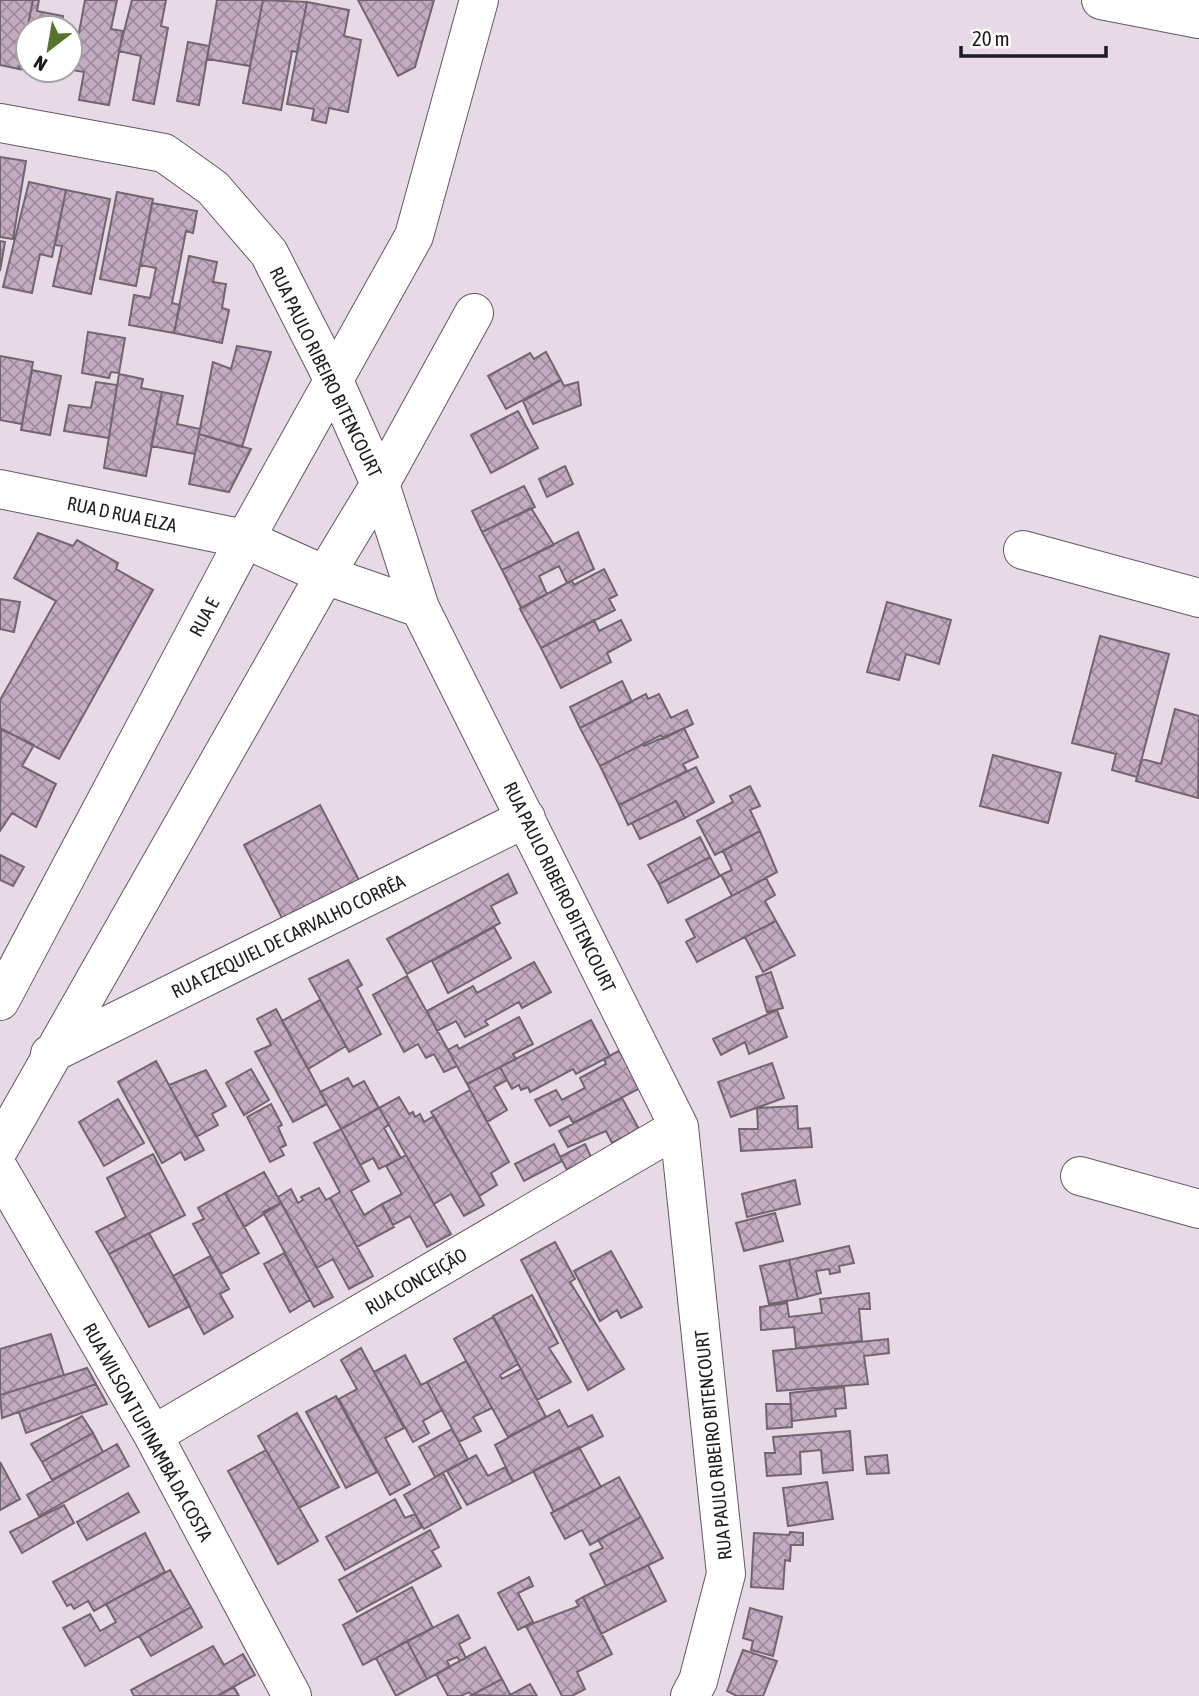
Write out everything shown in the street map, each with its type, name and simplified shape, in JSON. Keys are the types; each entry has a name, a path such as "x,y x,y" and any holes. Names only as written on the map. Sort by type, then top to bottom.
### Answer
{"street":[{"name":"RUA E","path":"0,1001 245,539 414,236 479,0"},
{"path":"1101,0 1199,19"},
{"name":"RUA PAULO RIBEIRO BITENCOURT","path":"0,123 164,153 213,188 269,253 334,381 380,484 420,608 679,1128 726,1574 698,1681 690,1696"},
{"path":"0,1147 50,1054 380,484 474,313"},
{"name":"RUA D RUA ELZA","path":"0,489 245,539 325,575 420,608"},
{"path":"1023,550 1199,598"},
{"name":"RUA EZEQUIEL DE CARVALHO CORRÊA","path":"50,1054 526,818"},
{"name":"RUA CONCEIÇÃO","path":"153,1435 679,1128"},
{"name":"RUA WILSON TUPINAMBÁ DA COSTA","path":"0,1171 153,1435 292,1696"},
{"path":"1080,1176 1199,1209"}],"building":[{"path":"0,0 33,0 30,14 14,14 14,68 0,65"},
{"path":"33,0 39,0 37,11 53,14 30,14"},
{"path":"85,0 117,0 111,29 123,31 109,105 79,100 84,84 82,14"},
{"path":"132,0 166,0 161,26 168,28 154,104 133,100 141,56 119,51"},
{"path":"217,0 263,0 250,66 207,59"},
{"path":"263,0 307,2 297,52 292,51 281,110 243,103"},
{"path":"358,0 434,0 415,67 398,76"},
{"path":"307,2 349,10 344,36 361,40 348,112 329,108 326,123 312,120 314,109 287,104"},
{"path":"188,42 209,46 199,105 177,101"},
{"path":"0,157 26,161 13,239 0,237"},
{"path":"29,182 66,190 52,257 40,254 32,293 3,287"},
{"path":"66,190 110,199 91,294 53,286 62,246 55,245"},
{"path":"117,192 153,199 136,286 100,279"},
{"path":"152,203 197,211 193,233 186,231 172,303 180,305 174,333 129,325 134,295 150,298 156,268 140,265"},
{"path":"0,241 5,242 0,271"},
{"path":"189,256 217,262 213,282 226,284 222,308 229,310 222,343 174,333"},
{"path":"88,332 125,338 119,373 111,372 109,378 82,373"},
{"path":"237,346 271,352 242,447 199,434 213,362 231,369"},
{"path":"546,352 561,380 506,409 488,376 530,353 534,359"},
{"path":"0,356 33,362 22,424 0,420"},
{"path":"32,370 61,376 50,435 21,430"},
{"path":"119,374 143,379 141,388 162,392 146,476 104,468"},
{"path":"561,380 564,386 578,382 581,405 533,424 523,401"},
{"path":"96,382 117,385 109,438 64,431 69,405 91,408"},
{"path":"162,392 183,396 177,424 200,429 195,454 151,446"},
{"path":"518,411 538,448 491,473 471,435"},
{"path":"199,434 251,449 229,492 189,484"},
{"path":"565,466 573,484 547,497 539,479"},
{"path":"524,486 535,507 482,532 472,511"},
{"path":"531,508 554,545 502,570 482,532"},
{"path":"578,532 594,569 567,583 559,566 539,576 547,594 521,608 502,570"},
{"path":"38,533 73,546 77,540 118,563 116,569 153,590 59,759 0,728 0,700 56,601 14,578"},
{"path":"604,569 617,595 609,599 615,610 541,648 520,609 567,583 572,581 574,585"},
{"path":"0,599 20,602 14,632 0,629"},
{"path":"887,602 951,620 939,664 906,654 899,680 867,672"},
{"path":"594,620 599,631 621,620 631,640 607,653 611,662 561,688 541,648"},
{"path":"1100,636 1169,654 1137,777 1112,770 1116,754 1072,743"},
{"path":"622,681 632,702 580,728 570,707"},
{"path":"646,694 648,699 659,694 671,718 687,710 693,724 663,739 661,735 600,766 580,728"},
{"path":"1175,709 1199,716 1198,798 1136,781 1142,759 1161,764"},
{"path":"684,728 698,757 683,764 687,771 619,805 600,766 643,744 644,746"},
{"path":"1,729 34,745 22,766 56,784 36,827 12,813 0,831"},
{"path":"993,755 1061,773 1048,823 980,806"},
{"path":"696,767 714,802 685,818 676,801 628,825 619,805"},
{"path":"750,786 760,806 750,810 760,831 715,855 697,821 733,802 730,796"},
{"path":"676,801 685,818 640,839 632,823"},
{"path":"320,805 359,880 283,920 244,845"},
{"path":"760,831 777,872 732,896 721,875 732,870 723,851"},
{"path":"700,837 710,857 659,884 648,865"},
{"path":"0,855 24,867 13,886 0,880"},
{"path":"710,857 720,876 668,903 659,884"},
{"path":"508,874 517,893 491,906 500,923 407,974 387,939"},
{"path":"766,878 775,895 765,901 776,921 697,962 686,942 695,937 686,920"},
{"path":"776,921 795,955 763,972 745,937"},
{"path":"494,927 511,958 448,993 432,961"},
{"path":"348,960 362,985 357,988 381,1034 349,1052 309,979"},
{"path":"534,962 551,992 522,1008 519,1002 485,1021 488,1025 465,1037 456,1021 437,1031 427,1011 473,986 477,993"},
{"path":"771,972 783,1008 767,1012 756,977"},
{"path":"407,976 457,1066 444,1072 434,1054 426,1058 418,1044 404,1052 373,995"},
{"path":"320,1000 346,1046 308,1069 282,1021"},
{"path":"276,1009 327,1104 293,1122 255,1052 271,1045 257,1019"},
{"path":"777,1010 787,1037 749,1054 745,1042 721,1055 713,1039"},
{"path":"519,1017 533,1044 513,1054 516,1059 467,1084 448,1050 457,1045 459,1049"},
{"path":"591,1020 610,1056 576,1074 573,1069 530,1092 528,1087 521,1090 519,1085 512,1089 500,1067"},
{"path":"626,1047 644,1086 573,1123 569,1116 550,1126 535,1100 556,1090 562,1100 585,1088 580,1078 606,1064 604,1059"},
{"path":"156,1061 204,1150 185,1160 181,1152 162,1163 118,1082"},
{"path":"772,1063 784,1098 731,1117 718,1082"},
{"path":"500,1067 507,1080 494,1087 507,1110 487,1122 467,1084"},
{"path":"251,1069 269,1100 244,1115 226,1083"},
{"path":"206,1070 226,1106 212,1114 218,1125 196,1137 169,1085"},
{"path":"348,1078 353,1087 364,1081 379,1108 341,1129 320,1092"},
{"path":"470,1090 509,1162 491,1173 497,1185 479,1196 431,1112"},
{"path":"399,1097 409,1114 413,1112 415,1117 420,1114 424,1122 434,1116 484,1205 464,1216 451,1194 434,1204 379,1108"},
{"path":"622,1098 639,1129 612,1143 606,1131 568,1147 559,1131"},
{"path":"118,1099 144,1143 104,1166 79,1122"},
{"path":"271,1104 282,1125 278,1127 286,1145 280,1148 284,1155 270,1162 247,1117"},
{"path":"797,1106 798,1129 810,1128 812,1147 741,1151 739,1129 758,1129 757,1108"},
{"path":"379,1108 389,1125 384,1128 401,1158 379,1169 373,1158 360,1165 341,1129"},
{"path":"341,1129 369,1181 351,1191 364,1215 382,1204 394,1227 357,1247 330,1198 340,1192 314,1143"},
{"path":"554,1144 562,1161 524,1181 515,1164"},
{"path":"585,1144 591,1157 567,1170 560,1157"},
{"path":"153,1154 185,1215 109,1254 96,1232 126,1217 107,1178"},
{"path":"406,1155 451,1234 427,1247 410,1216 393,1225 382,1204 402,1194 386,1166"},
{"path":"264,1172 281,1203 244,1227 225,1193"},
{"path":"795,1180 800,1204 747,1217 742,1194"},
{"path":"319,1188 326,1200 330,1198 373,1276 349,1289 333,1259 317,1268 278,1197 291,1189 298,1203 303,1200 301,1197"},
{"path":"225,1193 259,1253 221,1274 193,1224 204,1219 198,1208"},
{"path":"281,1203 333,1297 314,1307 263,1212"},
{"path":"775,1213 783,1241 744,1251 736,1223"},
{"path":"149,1233 190,1306 149,1327 109,1254"},
{"path":"555,1242 575,1279 570,1282 624,1369 588,1390 521,1260"},
{"path":"849,1246 854,1263 839,1266 840,1272 830,1274 829,1269 816,1271 821,1293 798,1299 789,1260"},
{"path":"611,1251 642,1307 621,1318 617,1310 600,1321 574,1271"},
{"path":"284,1253 310,1300 290,1312 264,1264"},
{"path":"210,1256 229,1289 220,1294 233,1317 204,1334 173,1276"},
{"path":"789,1260 798,1299 769,1304 760,1266"},
{"path":"869,1293 870,1309 859,1309 862,1341 796,1348 794,1327 761,1330 760,1307 787,1303 789,1317 822,1313 820,1299"},
{"path":"532,1295 558,1343 549,1348 571,1382 537,1400 493,1316"},
{"path":"493,1317 518,1364 500,1375 502,1379 521,1369 546,1417 508,1437 454,1339"},
{"path":"51,1334 64,1375 0,1395 0,1349"},
{"path":"888,1339 889,1353 864,1356 868,1384 777,1391 773,1351"},
{"path":"361,1348 404,1428 385,1438 410,1484 390,1495 339,1399 357,1389 341,1360"},
{"path":"405,1355 421,1385 427,1382 442,1410 423,1421 429,1433 413,1442 374,1372"},
{"path":"466,1361 492,1408 473,1417 481,1431 459,1442 427,1382"},
{"path":"87,1368 96,1384 2,1418 0,1395"},
{"path":"96,1384 107,1404 26,1433 19,1412"},
{"path":"844,1387 846,1408 835,1409 836,1416 792,1421 790,1393"},
{"path":"336,1396 377,1472 346,1488 306,1412"},
{"path":"766,1404 791,1404 792,1427 767,1429"},
{"path":"559,1410 568,1427 592,1415 603,1436 513,1482 495,1445"},
{"path":"297,1413 339,1487 299,1508 258,1436"},
{"path":"82,1416 93,1433 42,1462 31,1444"},
{"path":"452,1429 468,1459 435,1477 419,1447"},
{"path":"850,1431 853,1470 823,1473 821,1450 800,1452 801,1474 767,1476 765,1453 775,1453 773,1437"},
{"path":"93,1433 103,1452 52,1480 42,1462"},
{"path":"117,1444 129,1466 39,1516 27,1495"},
{"path":"579,1447 601,1487 554,1512 533,1471"},
{"path":"266,1450 318,1541 278,1564 228,1471"},
{"path":"476,1455 488,1476 505,1467 513,1482 467,1505 447,1471"},
{"path":"887,1455 889,1473 867,1474 865,1457"},
{"path":"0,1462 20,1499 0,1510"},
{"path":"443,1473 461,1508 424,1529 404,1495"},
{"path":"619,1477 641,1517 590,1545 582,1530 565,1539 551,1513"},
{"path":"827,1482 833,1519 788,1526 783,1488"},
{"path":"128,1493 139,1512 87,1540 77,1522"},
{"path":"395,1499 405,1518 415,1514 422,1527 345,1570 326,1537"},
{"path":"64,1505 74,1523 22,1553 10,1532"},
{"path":"641,1517 663,1558 606,1586 590,1554 603,1548 598,1540"},
{"path":"430,1530 439,1547 432,1551 441,1566 357,1612 339,1580"},
{"path":"790,1532 803,1533 803,1545 791,1545 790,1561 785,1560 783,1589 751,1587 754,1533 789,1535"},
{"path":"145,1533 165,1572 94,1611 88,1601 74,1609 71,1604 67,1606 53,1582"},
{"path":"648,1565 666,1601 601,1634 583,1597"},
{"path":"170,1570 191,1607 85,1666 63,1628 90,1614 100,1631 116,1622 106,1604"},
{"path":"529,1577 533,1586 518,1593 533,1622 518,1630 498,1593"},
{"path":"412,1587 433,1628 363,1665 343,1625"},
{"path":"583,1597 612,1654 577,1672 585,1689 572,1696 562,1696 526,1626 579,1606 576,1601"},
{"path":"191,1607 202,1627 151,1656 139,1636"},
{"path":"750,1608 782,1617 773,1656 751,1650 753,1641 743,1638"},
{"path":"458,1615 470,1638 459,1644 466,1658 460,1661 457,1657 447,1661 450,1667 427,1679 407,1641"},
{"path":"407,1641 427,1679 396,1696 376,1658"},
{"path":"213,1646 224,1665 243,1654 255,1675 217,1696 134,1696 131,1690"},
{"path":"485,1647 502,1679 472,1695 469,1692 461,1696 448,1696 436,1674"},
{"path":"743,1650 777,1661 763,1696 737,1696 727,1691"},
{"path":"502,1679 511,1696 472,1695"},
{"path":"530,1684 537,1696 510,1695"},
{"path":"234,1687 239,1696 217,1696"}]}
